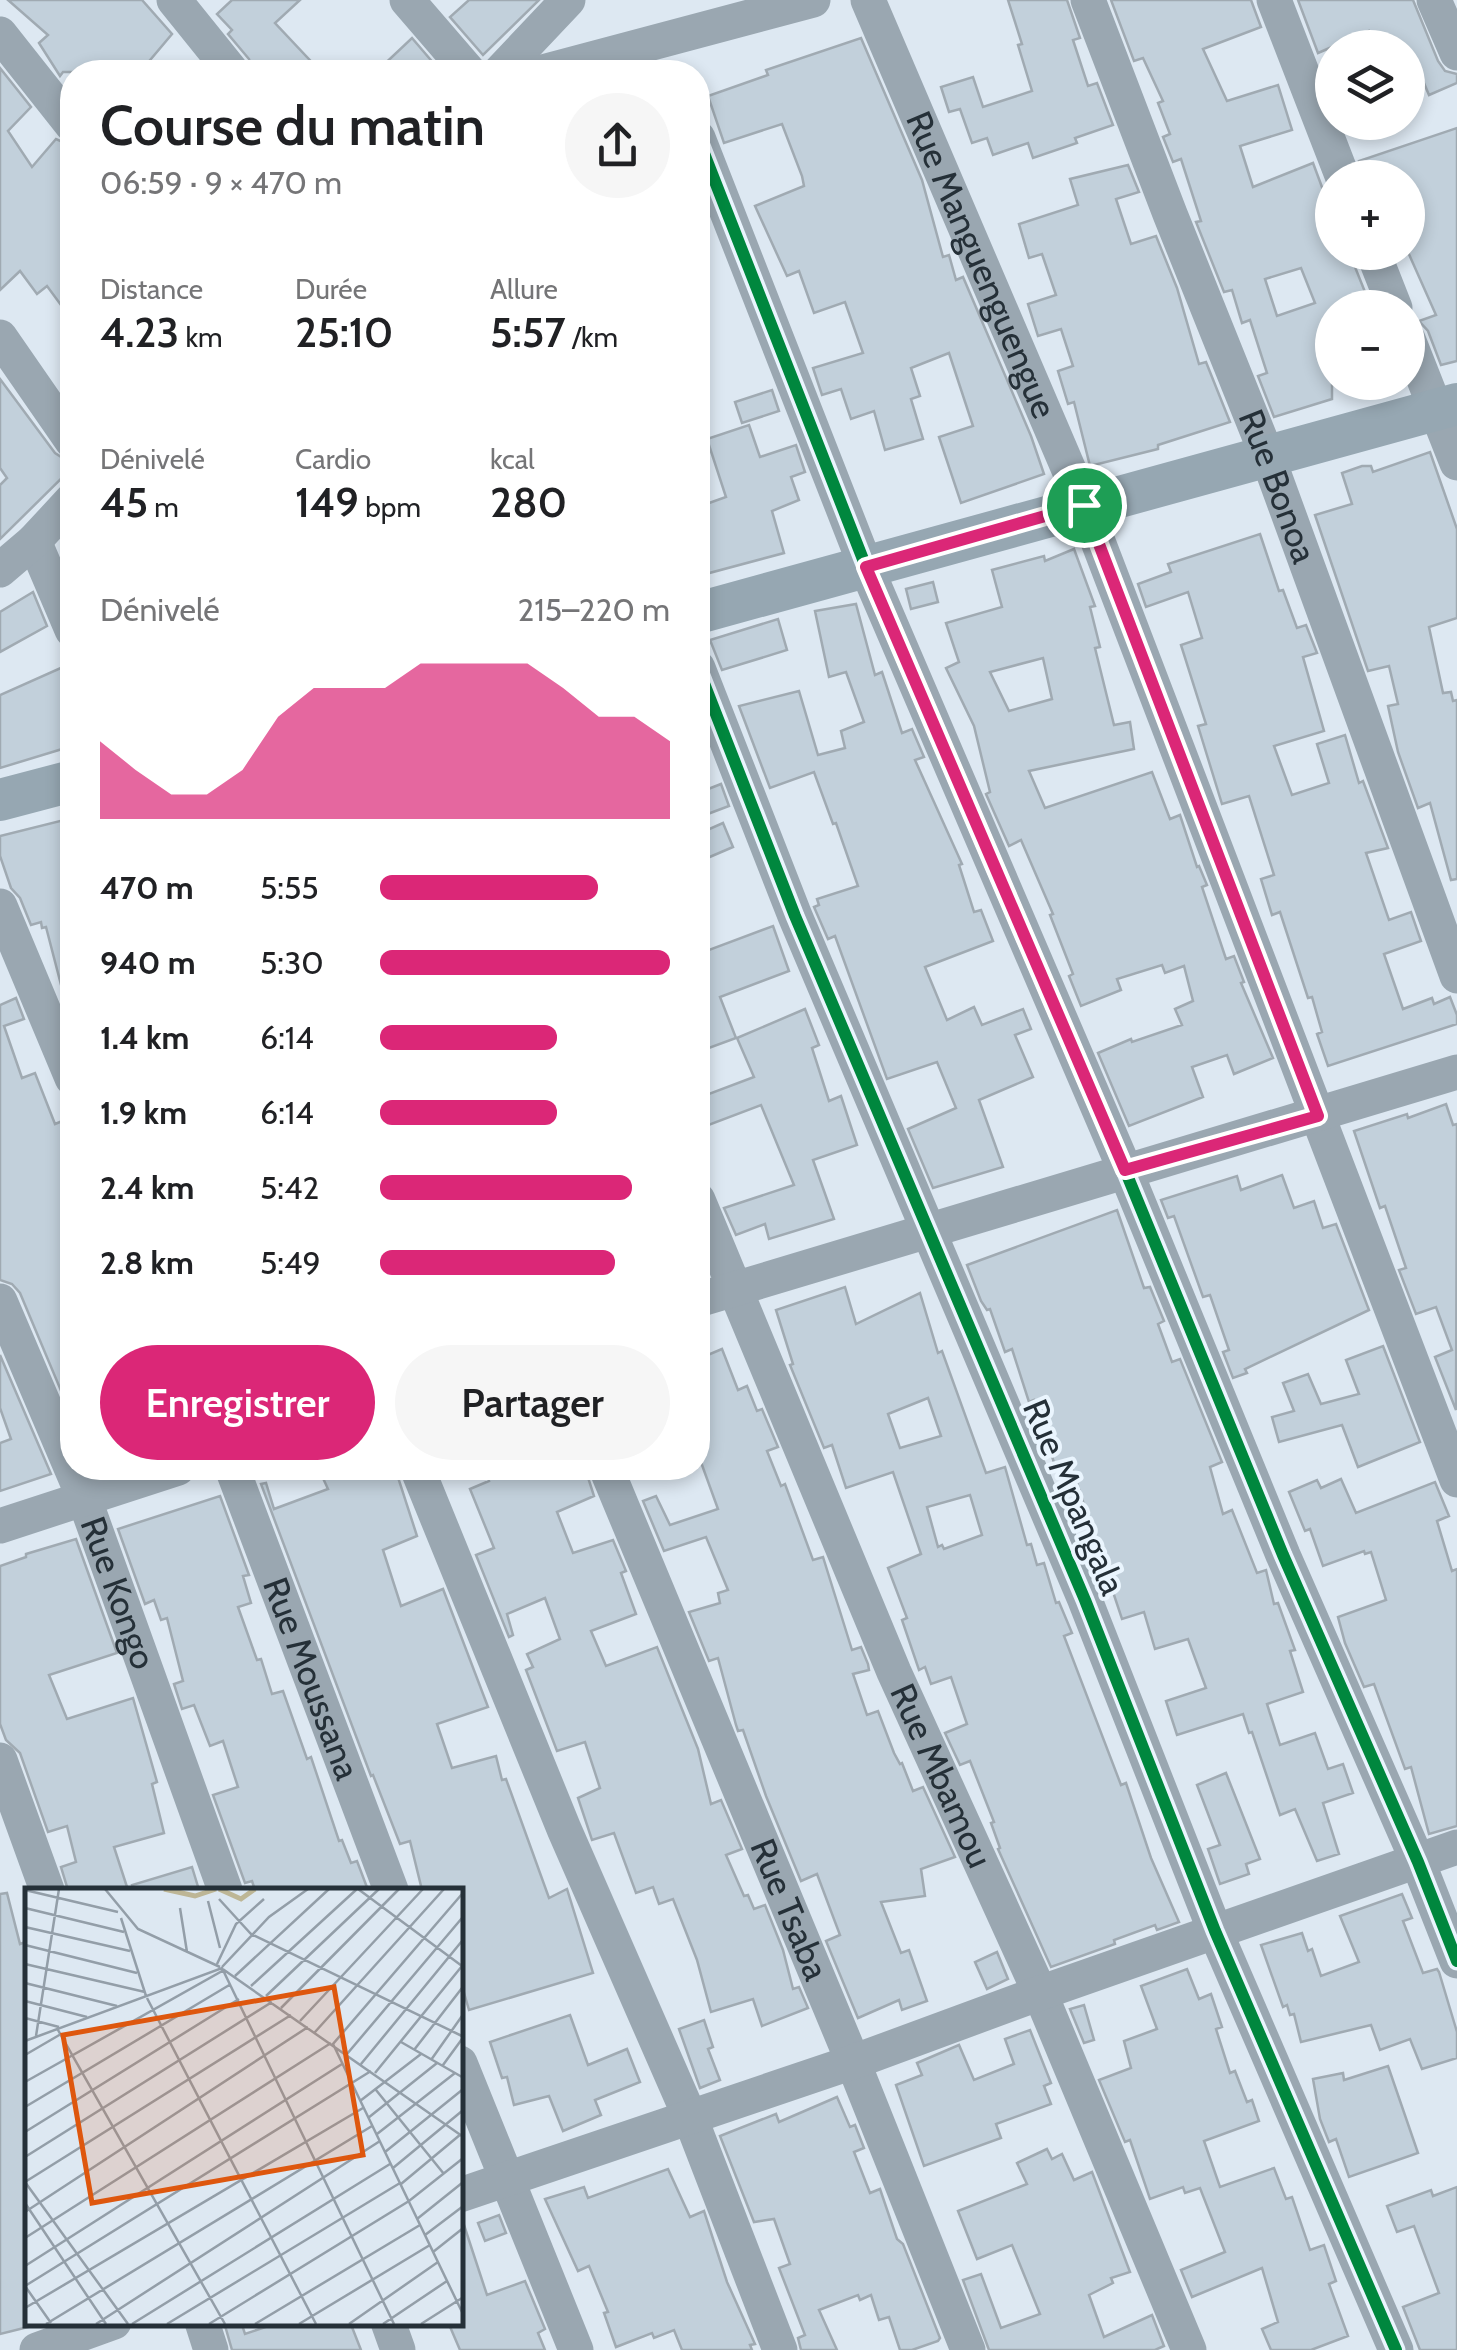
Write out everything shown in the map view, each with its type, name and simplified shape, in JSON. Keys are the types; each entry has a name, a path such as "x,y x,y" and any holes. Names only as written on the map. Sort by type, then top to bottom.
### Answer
{"main road":[{"path":"710,609 1446,407"},
{"path":"0,800 60,784"}],"street":[{"path":"174,0 222,60"},
{"path":"408,0 459,60"},
{"path":"511,60 568,0"},
{"path":"665,58 813,0"},
{"name":"Rue Manguenguengue","path":"868,0 1084,505 1457,1480"},
{"name":"Rue Bonoa","path":"1088,0 1268,458 1457,976"},
{"path":"1274,0 1337,160"},
{"path":"1434,0 1457,53"},
{"path":"0,34 60,109"},
{"path":"710,169 866,567 1125,1170 1282,1555 1418,1862 1457,1961"},
{"path":"0,336 60,423"},
{"path":"1425,369 1446,407 1457,464"},
{"path":"0,570 60,513"},
{"path":"34,540 60,602"},
{"name":"Rue Mpangala","path":"710,699 794,916 1084,1600 1215,1931 1396,2350"},
{"path":"0,906 60,1049"},
{"path":"710,1296 1457,1072"},
{"name":"Rue Mbamou","path":"710,1229 894,1672 1040,1992 1189,2350"},
{"name":"Rue Kongo","path":"0,1301 60,1442"},
{"name":"Rue Kongo","path":"76,1480 224,1888"},
{"path":"0,1526 140,1480"},
{"name":"Rue Moussana","path":"237,1480 391,1888"},
{"path":"422,1480 564,1829 690,2117 780,2350"},
{"name":"Rue Tsaba","path":"611,1480 854,2062 968,2350"},
{"path":"0,1760 45,1888"},
{"path":"462,2193 854,2062 1040,1992 1457,1847"},
{"path":"462,2068 576,2350"},
{"path":"38,2350 106,2325"},
{"path":"203,2325 211,2350"},
{"path":"389,2325 398,2350"}],"building":[{"path":"8,0 142,0 172,34 150,60 60,60 60,76 39,43 48,35"},
{"path":"232,0 300,0 275,23 310,60 249,60 228,34 232,30 217,14"},
{"path":"469,0 539,0 483,55 450,17"},
{"path":"1008,0 1067,0 1080,38 1073,40 1088,86 1097,83 1113,125 1033,158 1028,143 993,155 987,138 972,143 960,109 949,112 941,87 973,77 983,107 1032,91"},
{"path":"1111,0 1251,0 1261,27 1203,49 1227,101 1278,85 1292,130 1240,146 1253,187 1313,163 1315,270 1356,270 1364,290 1315,290 1315,303 1315,400 1329,400 1274,417 1258,376 1267,373 1250,320 1242,323 1232,290 1224,292 1196,222 1201,221 1181,159 1173,162 1163,137 1170,134 1158,103 1163,101 1143,58 1134,61","holes":["1301,268 1315,303 1277,316 1265,279"]},
{"path":"1298,0 1413,0 1438,61 1445,71 1457,74 1457,83 1429,95 1425,86 1425,30 1315,30 1315,45"},
{"path":"412,38 431,60 389,60"},
{"path":"861,38 922,180 943,257 949,255 956,280 963,277 1044,474 961,503 939,437 973,426 949,353 911,368 920,396 911,399 923,439 885,450 874,411 851,419 841,389 822,395 813,368 863,353 845,302 814,313 799,271 787,276 755,206 804,186 802,176 782,124 724,143 710,102 710,95 768,75 766,70"},
{"path":"0,68 31,107 8,131 32,167 56,139 60,141 60,304 47,286 37,294 20,271 0,290"},
{"path":"1457,128 1457,361 1441,365 1425,328 1425,319 1436,315 1416,270 1425,270 1425,160 1362,160"},
{"path":"1128,165 1139,192 1116,199 1131,244 1156,236 1177,288 1199,364 1206,362 1230,422 1158,445 1158,449 1090,466 1074,402 1068,404 1058,371 1073,366 1061,329 1038,336 1028,304 1056,295 1042,254 1029,258 1019,224 1078,205 1070,179"},
{"path":"0,379 60,456 60,480 0,539 0,485 7,478 0,468"},
{"path":"772,390 779,411 742,423 735,402"},
{"path":"749,425 760,457 796,445 805,472 791,477 799,500 772,511 784,553 710,573 710,503 726,497 710,438"},
{"path":"1430,452 1457,529 1457,618 1429,627 1443,693 1451,692 1453,701 1457,700 1457,879 1451,880 1430,803 1418,808 1398,752 1388,706 1398,704 1389,666 1368,671 1315,515 1352,504 1342,473 1362,466 1371,466 1373,472"},
{"path":"1260,534 1279,591 1283,590 1297,628 1306,625 1317,653 1303,657 1324,731 1274,746 1292,795 1329,783 1317,744 1345,735 1359,783 1363,781 1388,848 1366,853 1389,920 1411,912 1421,941 1384,954 1403,1009 1432,998 1434,1004 1450,997 1457,1015 1457,1024 1328,1066 1317,1034 1322,1032 1312,997 1308,998 1280,912 1272,915 1261,879 1274,875 1249,796 1222,804 1198,726 1206,724 1181,645 1202,638 1188,592 1146,607 1138,584 1171,572 1168,564"},
{"path":"1074,549 1095,606 1090,607 1100,647 1095,648 1114,725 1130,722 1134,749 1029,771 1045,808 1152,772 1170,819 1180,815 1207,885 1202,887 1226,959 1234,956 1244,982 1241,983 1273,1058 1234,1074 1227,1055 1192,1067 1203,1097 1129,1126 1098,1053 1182,1025 1175,1009 1193,1001 1184,966 1165,973 1162,965 1117,979 1121,990 1081,1006 1050,915 1053,914 1021,840 1009,846 986,794 990,792 974,726 946,668 959,662 946,623 1002,607 992,570 1044,556 1045,561","holes":["1043,658 1052,699 1009,711 990,672"]},
{"path":"933,582 938,602 911,609 906,589"},
{"path":"33,592 47,626 0,652 0,612"},
{"path":"856,604 875,675 882,672 902,733 912,729 924,757 915,760 962,864 959,865 974,912 981,910 993,941 925,967 947,1020 974,1007 982,1025 1023,1009 1031,1029 1015,1035 1033,1077 979,1100 1003,1167 933,1188 908,1129 956,1108 937,1062 887,1079 835,936 828,939 814,907 819,905 817,899 858,886 836,823 833,824 814,772 770,788 739,706 799,691 818,755 845,748 841,731 864,722 846,672 829,677 815,611"},
{"path":"778,619 787,650 722,670 710,640"},
{"path":"60,668 60,750 0,768 0,695"},
{"path":"721,784 729,806 710,813 710,788"},
{"path":"60,821 60,981 46,927 42,928 41,922 31,925 20,898 11,888 0,856 0,836"},
{"path":"723,823 733,847 710,857 710,829"},
{"path":"773,926 789,971 720,997 736,1038 710,1048 710,950"},
{"path":"16,998 24,1019 4,1026 22,1078 35,1073 55,1124 60,1122 60,1388 20,1293 12,1284 0,1280 0,1005"},
{"path":"805,1009 819,1045 812,1048 829,1101 841,1096 857,1145 813,1160 834,1219 769,1239 765,1224 736,1235 724,1208 794,1185 761,1105 710,1124 710,1094 754,1077 737,1038"},
{"path":"1446,1104 1453,1125 1457,1124 1456,1410 1435,1357 1452,1350 1436,1307 1416,1314 1399,1270 1406,1268 1385,1206 1380,1208 1354,1131"},
{"path":"1282,1175 1294,1208 1314,1201 1323,1228 1336,1224 1369,1310 1233,1378 1223,1352 1229,1350 1210,1295 1203,1297 1174,1216 1168,1218 1161,1200 1237,1176 1241,1190"},
{"path":"1117,1210 1144,1288 1150,1287 1164,1321 1158,1324 1172,1362 1180,1359 1222,1462 1210,1467 1223,1514 1232,1510 1257,1573 1266,1570 1274,1604 1278,1603 1295,1650 1290,1651 1303,1692 1267,1704 1280,1745 1315,1733 1328,1769 1343,1764 1353,1793 1323,1803 1339,1854 1317,1861 1295,1809 1280,1815 1243,1714 1177,1735 1166,1701 1206,1688 1188,1639 1155,1649 1144,1612 1122,1619 1103,1562 1093,1564 1085,1546 1084,1541 1095,1539 1071,1464 1056,1469 1034,1400 1029,1402 1012,1349 1005,1352 990,1309 981,1301 967,1265"},
{"path":"845,1287 856,1324 920,1293 938,1353 942,1351 986,1473 1005,1467 1027,1545 1031,1544 1037,1565 1044,1563 1056,1603 1059,1602 1072,1633 1064,1636 1179,1922 1157,1930 1155,1925 1051,1967 998,1849 991,1823 994,1822 970,1761 960,1765 945,1733 967,1724 951,1677 931,1684 925,1667 919,1670 902,1620 907,1618 888,1568 921,1554 893,1472 846,1488 832,1445 824,1448 790,1365 793,1364 776,1310","holes":["928,1398 941,1436 900,1448 888,1414","970,1495 982,1535 944,1549 942,1545 938,1547 927,1507"]},
{"path":"1383,1346 1420,1442 1358,1467 1342,1425 1279,1442 1272,1417 1294,1411 1283,1383 1308,1374 1321,1404 1359,1394 1346,1360"},
{"path":"722,1349 738,1390 747,1386 757,1411 762,1409 778,1447 767,1451 781,1486 785,1484 813,1560 823,1557 852,1650 861,1647 868,1664 869,1670 853,1674 867,1715 878,1711 913,1791 923,1787 955,1857 921,1869 925,1896 881,1902 901,1953 909,1950 927,2001 902,2010 899,2000 858,2018 826,1941 840,1935 817,1874 801,1881 743,1730 738,1731 718,1658 709,1661 689,1612 720,1603 718,1593 728,1590 706,1537 664,1551 643,1501 656,1496 670,1525 718,1509 707,1480 710,1354"},
{"path":"0,1355 51,1474 0,1491 0,1443 11,1439 0,1408"},
{"path":"1341,1479 1356,1513 1435,1482 1449,1516 1437,1521 1452,1571 1457,1569 1457,1826 1429,1834 1411,1767 1405,1769 1374,1684 1364,1687 1345,1643 1338,1617 1386,1600 1371,1552 1323,1566 1310,1529 1305,1531 1289,1492 1317,1480 1321,1488"},
{"path":"324,1480 399,1480 417,1536 383,1550 401,1606 443,1589 488,1707 437,1724 452,1768 496,1756 549,1898 567,1889 593,1973 469,2010 462,1986 462,1888 422,1888 410,1841 400,1844 371,1776 261,1484 266,1483 274,1509 328,1489"},
{"path":"589,1480 594,1496 557,1512 573,1553 613,1540 626,1571 621,1573 636,1614 591,1631 606,1666 657,1647 698,1749 711,1804 721,1800 742,1849 726,1855 754,1909 765,1905 793,1989 799,1987 808,2008 762,2026 753,1999 711,2012 697,1960 673,1899 659,1904 653,1887 636,1893 614,1833 592,1840 578,1798 600,1788 585,1742 557,1751 526,1670 533,1667 527,1654 560,1639 545,1598 507,1614 513,1635 509,1637 476,1555 494,1548 470,1489 489,1481"},
{"path":"220,1496 249,1575 243,1576 251,1603 238,1607 257,1660 261,1659 272,1694 283,1691 307,1759 311,1757 339,1841 342,1840 351,1863 357,1861 367,1888 254,1888 252,1881 245,1883 213,1795 238,1787 223,1741 210,1746 194,1705 182,1709 174,1684 183,1681 167,1618 161,1620 154,1600 145,1604 118,1529"},
{"path":"76,1539 117,1653 49,1675 67,1719 133,1698 157,1782 152,1784 164,1833 114,1847 127,1888 67,1888 61,1867 76,1862 67,1826 48,1832 20,1753 6,1740 0,1724 0,1566"},
{"path":"1226,1773 1260,1859 1246,1864 1249,1874 1220,1884 1208,1849 1220,1845 1197,1785"},
{"path":"192,1867 198,1888 133,1888 132,1885"},
{"path":"7,1893 20,1944 25,1942 28,2327 0,2334 0,1894"},
{"path":"1402,1894 1412,1918 1403,1921 1423,1973 1437,1969 1439,1972 1457,2032 1457,2058 1422,2069 1410,2039 1380,2050 1371,2025 1301,2042 1294,2014 1290,2015 1287,2005 1283,2007 1261,1945 1302,1933 1321,1976 1359,1962 1340,1916"},
{"path":"997,1952 1008,1979 987,1989 975,1962"},
{"path":"1187,1969 1199,1999 1211,1994 1222,2027 1216,2029 1230,2073 1235,2071 1259,2121 1204,2141 1220,2187 1274,2168 1286,2199 1292,2197 1310,2250 1324,2245 1336,2281 1329,2284 1348,2336 1311,2350 1271,2350 1262,2329 1278,2322 1262,2268 1192,2297 1181,2270 1225,2252 1200,2188 1185,2193 1183,2187 1150,2199 1130,2140 1125,2142 1099,2080 1131,2068 1124,2041 1157,2029 1141,1986"},
{"path":"1084,2005 1094,2040 1084,2043 1070,2009"},
{"path":"570,2015 588,2065 627,2049 640,2082 595,2100 601,2115 563,2131 549,2096 514,2105 507,2077 502,2078 490,2042"},
{"path":"704,2020 713,2047 708,2049 720,2080 700,2088 679,2029"},
{"path":"1030,2030 1051,2083 1044,2086 1051,2104 996,2124 1001,2138 924,2166 896,2085 922,2075 917,2063 959,2045 974,2080 1014,2064 1005,2039"},
{"path":"1388,2066 1418,2153 1349,2177 1336,2139 1329,2142 1320,2119 1313,2079 1343,2073 1344,2080"},
{"path":"837,2097 864,2148 854,2152 870,2193 880,2189 938,2341 900,2350 889,2317 879,2320 871,2295 860,2300 858,2295 819,2310 837,2350 801,2350 798,2338 805,2335 779,2268 790,2264 774,2219 754,2222 720,2136 776,2114 779,2122"},
{"path":"1047,2149 1052,2159 1062,2154 1074,2180 1092,2172 1130,2272 1111,2278 1113,2283 1089,2295 1104,2337 1152,2315 1164,2346 1155,2350 989,2350 963,2280 981,2274 1001,2328 1040,2314 1012,2245 977,2259 958,2211 1027,2184 1017,2163"},
{"path":"668,2169 690,2217 704,2211 727,2282 755,2344 750,2345 752,2350 682,2350 674,2330 654,2338 652,2333 616,2347 604,2313 608,2312 589,2266 578,2271 545,2199 584,2187 588,2198"},
{"path":"1457,2187 1457,2350 1420,2350 1403,2307 1439,2293 1414,2226 1397,2232 1387,2206 1431,2190 1433,2196"},
{"path":"499,2215 506,2233 485,2241 478,2223"},
{"path":"462,2226 487,2295 525,2281 545,2329 538,2333 545,2350 460,2350 449,2325 462,2325"},
{"path":"225,2325 242,2325 245,2334 271,2325 351,2325 361,2350 232,2350"}],"cycle path":[{"path":"710,169 866,567 1125,1170 1283,1555 1418,1862 1457,1961"},
{"path":"710,699 795,916 1085,1600 1215,1931 1396,2350"}],"route":[{"path":"1084,505 1318,1116 1125,1170 866,567 1084,505"}]}
